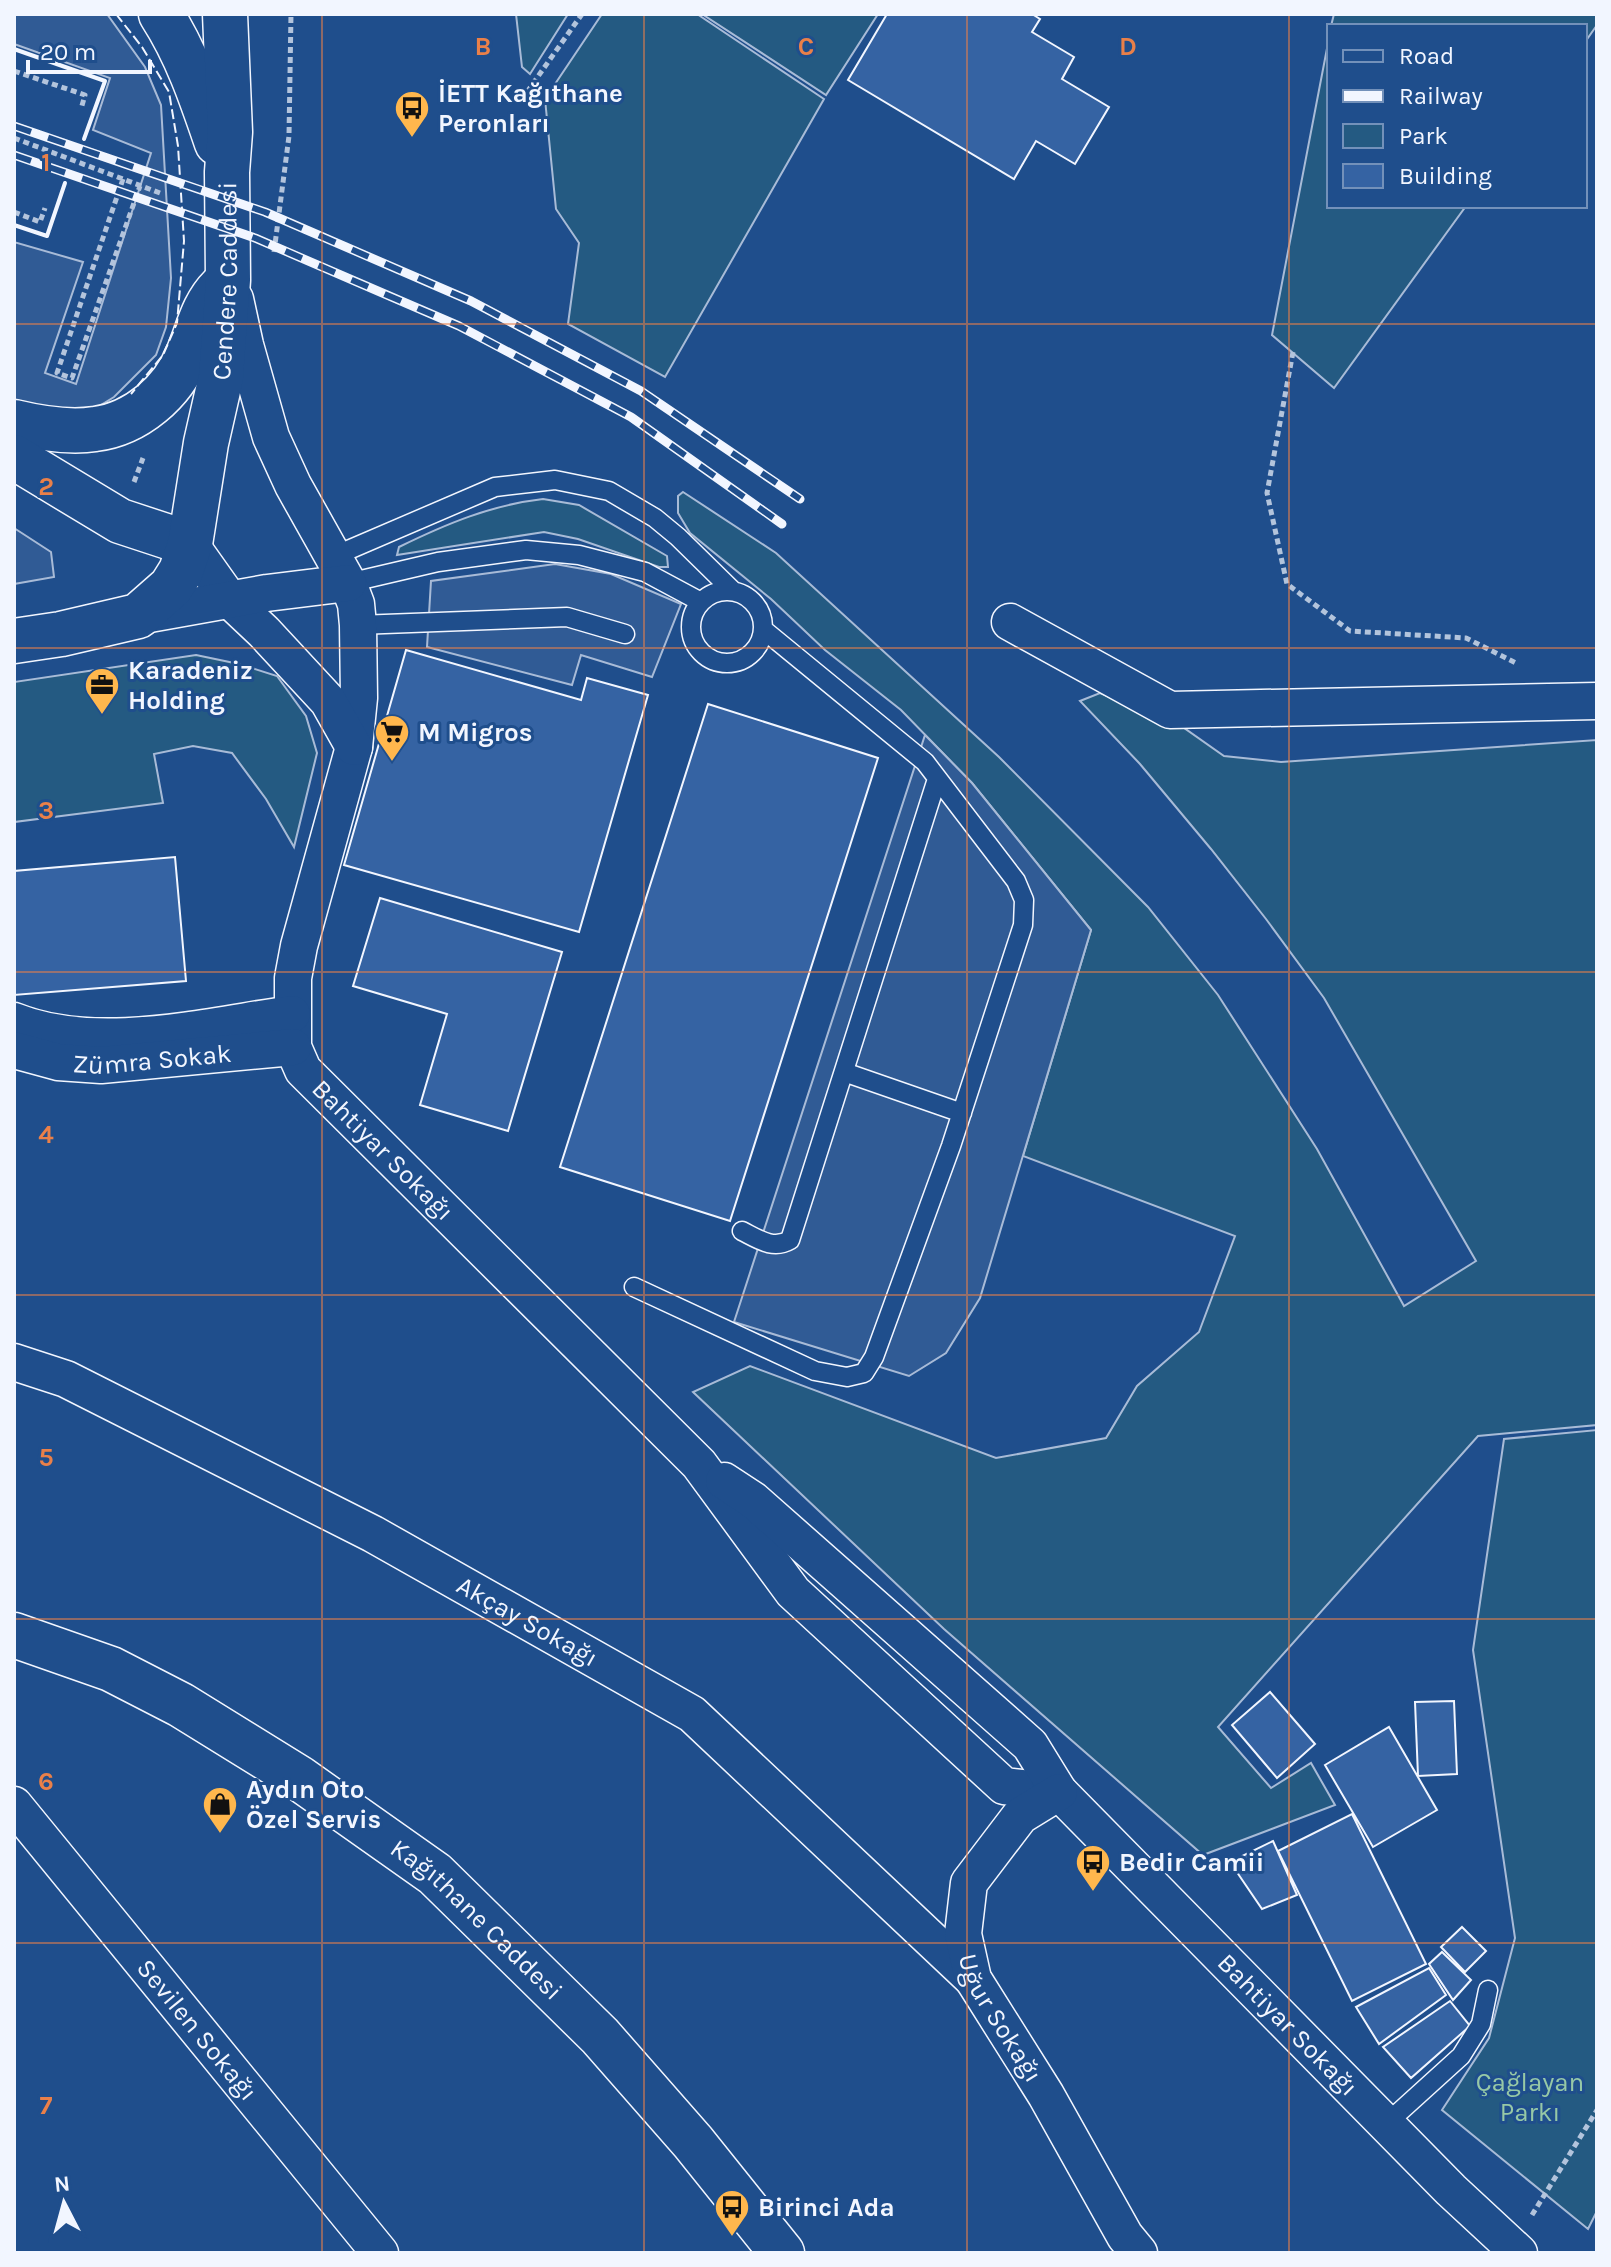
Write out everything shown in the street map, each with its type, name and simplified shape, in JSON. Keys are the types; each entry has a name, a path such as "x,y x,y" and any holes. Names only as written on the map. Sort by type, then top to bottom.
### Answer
{"main road":[{"path":"161,14 198,87 227,172"},
{"name":"Cendere Caddesi","path":"138,616 171,587 181,571 190,544 206,443 221,377 228,280 227,172 230,132 225,14"},
{"path":"14,422 64,430 96,429 125,419 152,404 171,385 188,356 205,309 228,280"},
{"path":"14,457 120,521 190,544"},
{"path":"14,641 61,634 138,616"},
{"name":"Kağıthane Caddesi","path":"14,1635 111,1669 181,1705 299,1778 435,1874 600,2036 693,2142 782,2253"}],"street":[{"path":"228,280 271,437 356,604 358,625 359,698 354,747 299,946 293,978 292,1030"},
{"path":"190,544 229,599 328,701 354,747"},
{"path":"138,616 229,599 340,570"},
{"path":"1010,622 1170,710 1597,701"},
{"name":"Zümra Sokak","path":"14,1021 57,1033 132,1036 292,1030"},
{"name":"Zümra Sokak","path":"14,1050 58,1062 101,1065 292,1030"},
{"name":"Bahtiyar Sokağı","path":"292,1030 303,1070 699,1464 793,1592 1004,1786 1059,1792"},
{"name":"Akçay Sokağı","path":"14,1362 66,1379 373,1534 692,1714 973,1979"},
{"name":"Bahtiyar Sokağı","path":"699,1464 753,1500 1030,1745 1059,1792 1451,2190 1516,2250"},
{"name":"Uğur Sokağı","path":"1059,1792 1020,1816 969,1883 963,1934 973,1979 1046,2095 1125,2236 1139,2253"},
{"name":"Sevilen Sokağı","path":"14,1805 380,2253"}],"lane":[{"path":"340,570 495,487 555,480 609,491 655,518 733,591 750,598 758,607 764,630 761,641 745,659 734,662 710,659 694,642 692,618 701,602 716,592 733,591"},
{"path":"340,570 438,562 526,550 579,555 645,572 701,602"},
{"path":"358,625 567,617 625,634"},
{"path":"634,1287 815,1371 847,1377 864,1373 874,1357 962,1113 1023,925 1024,900 1016,881 925,762 764,630"},
{"path":"742,1231 767,1243 783,1244 790,1240 937,779"},
{"path":"844,1072 962,1113"},
{"path":"1386,2124 1461,2056 1481,2024 1488,1990"}],"path":[{"path":"273,254 289,136 291,14"},
{"path":"527,92 582,14"},
{"path":"14,71 85,95 81,109"},
{"path":"14,138 160,193"},
{"path":"123,179 57,373 72,378 140,186"},
{"path":"14,212 40,222 45,208"},
{"path":"1293,352 1267,493 1287,584 1350,631 1466,638 1521,666"},
{"path":"1516,2250 1597,2110"}],"green space":[{"path":"516,14 568,14 530,74 522,67"},
{"path":"602,14 697,14 824,99 665,377 568,324 579,243 556,209 545,99"},
{"path":"702,14 878,14 826,95"},
{"path":"1334,14 1597,14 1597,25 1587,39 1587,24 1332,24"},
{"path":"1327,48 1327,208 1465,208 1334,388 1272,335"},
{"path":"683,492 776,553 999,757 1148,907 1218,995 1317,1149 1404,1306 1476,1261 1324,998 1211,849 1140,764 1080,701 1100,693 1184,728 1224,756 1281,762 1597,740 1597,1425 1478,1436 1218,1727 1271,1788 1311,1763 1335,1805 1203,1855 944,1629 693,1392 750,1366 996,1458 1106,1438 1137,1386 1199,1332 1235,1236 1023,1156 1091,930 972,783 901,710 825,650 771,599 690,533 678,513 678,496"},
{"path":"543,499 579,505 667,556 668,567 659,567 578,539 544,532 397,555 399,547 452,523 505,506"},
{"path":"196,655 277,676 306,716 317,753 294,847 266,799 232,753 193,746 154,754 163,803 14,822 14,682"},
{"name":"Çağlayan Parkı","path":"1597,1430 1597,2211 1588,2229 1442,2110 1489,2038 1515,1938 1473,1650 1504,1439"}],"shaded area":[{"path":"14,14 107,14 145,67 161,105 171,278 166,327 156,355 114,397 96,408 67,416 14,407 14,242 83,262 45,373 76,384 151,153 93,130 110,78 14,44"},
{"path":"14,528 51,552 54,577 14,584"},
{"path":"555,564 611,574 681,604 652,677 581,655 572,685 427,647 431,581"},
{"path":"925,735 972,783 1091,930 980,1298 946,1353 909,1376 734,1322"}],"building":[{"path":"887,14 1032,14 1040,19 1032,32 1074,57 1062,79 1109,107 1075,164 1036,141 1014,179 848,80"},
{"path":"406,650 581,700 587,678 648,695 579,932 344,865"},
{"path":"708,704 878,758 730,1221 560,1167"},
{"path":"175,857 186,981 14,995 14,871"},
{"path":"380,898 562,952 508,1131 420,1105 447,1014 353,986"},
{"path":"1270,1692 1315,1744 1277,1778 1232,1725"},
{"path":"1454,1701 1457,1774 1418,1776 1415,1702"},
{"path":"1389,1727 1437,1810 1373,1847 1325,1765"},
{"path":"1352,1814 1426,1964 1352,2001 1278,1851"},
{"path":"1273,1841 1297,1895 1262,1909 1230,1862"},
{"path":"1462,1927 1486,1951 1465,1972 1441,1947"},
{"path":"1442,1952 1471,1980 1453,2000 1429,1964"},
{"path":"1429,1968 1446,1995 1379,2044 1356,2007"},
{"path":"1450,2001 1470,2026 1411,2078 1383,2047"}],"railway":[{"path":"14,126 265,212 471,301 641,391 800,499"},
{"path":"14,155 255,238 459,326 631,417 782,524"}],"fence":[{"path":"116,14 142,47 169,92 178,146 184,241 177,323 163,355 131,394"}],"wall":[{"path":"14,49 105,81 84,139"},
{"path":"14,225 47,236 65,183"}],"place":[{"name":"İETT Kağıthane Peronları","path":"412,139"},
{"name":"Karadeniz Holding","path":"102,716"},
{"name":"M Migros","path":"392,763"},
{"name":"Aydın Oto Özel Servis","path":"220,1835"},
{"name":"Bedir Camii","path":"1093,1893"},
{"name":"Birinci Ada","path":"732,2238"}]}
